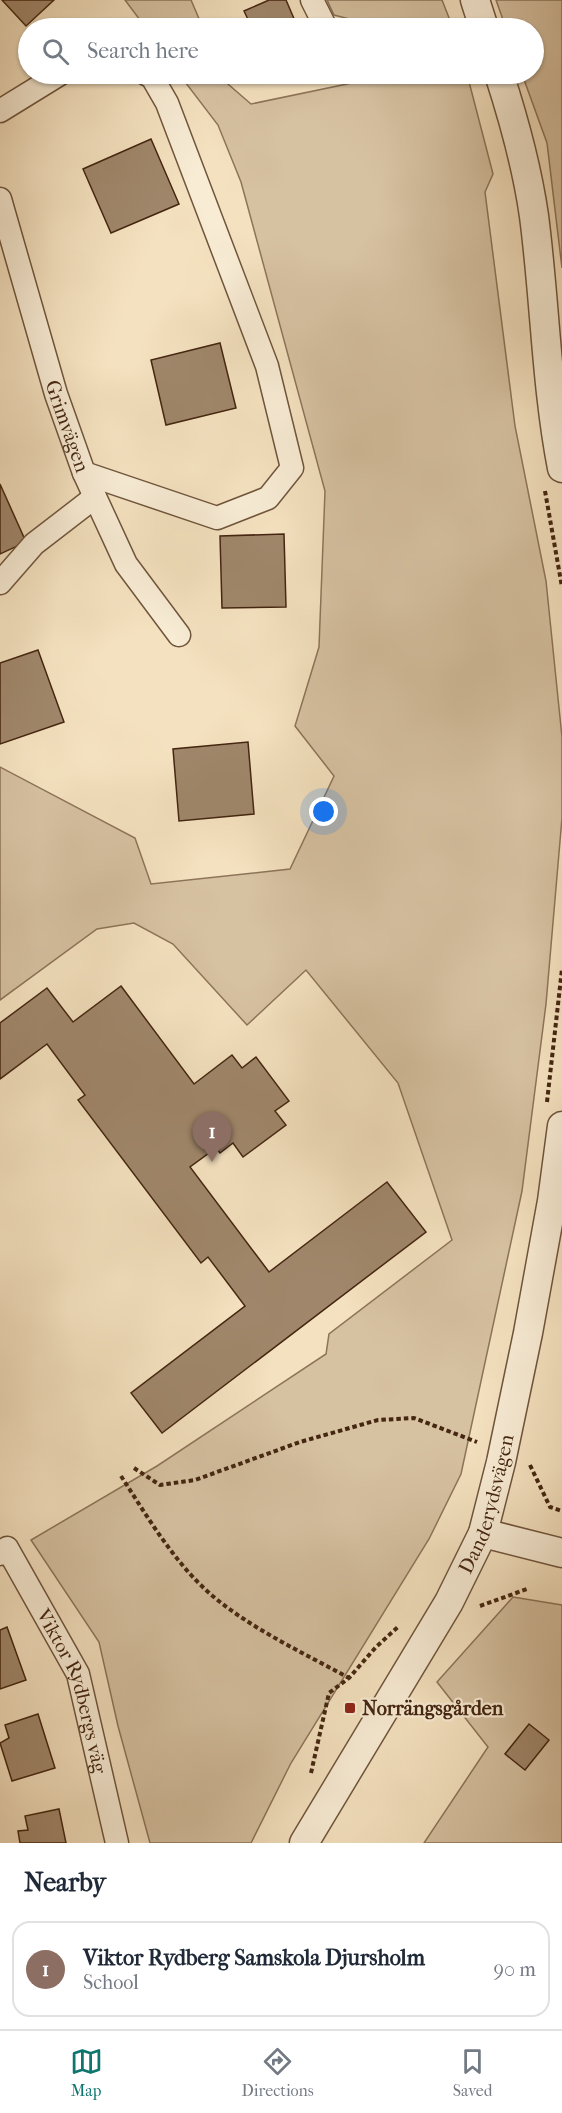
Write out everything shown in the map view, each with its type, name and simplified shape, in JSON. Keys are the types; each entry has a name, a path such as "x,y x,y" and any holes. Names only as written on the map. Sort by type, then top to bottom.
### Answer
{"street":[{"path":"312,0 321,18"},
{"path":"475,0 481,18"},
{"path":"0,111 44,84"},
{"path":"84,473 216,518 268,498 292,468 267,366 166,103 156,84"},
{"path":"502,84 518,133 534,215 554,426 562,468"},
{"name":"Grimvägen","path":"0,199 56,394 84,473 126,564 179,635"},
{"path":"0,583 34,544 95,497"},
{"name":"Danderydsvägen","path":"304,1843 448,1602 483,1533 501,1462 528,1333 552,1201 554,1116"},
{"path":"483,1533 562,1553"},
{"name":"Viktor Rydbergs väg","path":"3,1551 78,1674 117,1843"}],"path":[{"path":"554,1116 562,969"},
{"path":"134,1468 160,1485 195,1480 300,1442 378,1420 414,1418 480,1443"},
{"path":"477,1454 482,1432"},
{"path":"528,1462 550,1507 562,1511"},
{"path":"121,1476 167,1546 207,1591 248,1621 349,1678"},
{"path":"310,1779 329,1693 349,1678 376,1647 406,1620"}],"shaded area":[{"path":"125,0 191,0 199,18 138,18"},
{"path":"327,0 442,0 449,18 346,18 334,15"},
{"path":"496,0 562,0 562,268 547,143 526,84 544,84 544,18 502,18"},
{"path":"187,84 228,84 251,104 347,84 470,84 493,174 485,192 515,426 546,581 562,737 562,818 546,1004 522,1191 461,1474 429,1539 291,1763 251,1843 150,1843 118,1726 99,1642 31,1540 157,1466 326,1354 329,1334 452,1240 398,1083 306,970 247,1025 173,944 134,923 97,929 0,1000 0,767 135,838 151,884 290,869 334,776 295,726 319,647 325,491 241,182 218,125"},
{"path":"513,1597 562,1605 562,1843 424,1843 488,1747 437,1682"}],"building":[{"path":"2,0 54,0 35,18 19,18"},
{"path":"269,0 286,0 294,18 247,18 244,11"},
{"path":"151,139 179,204 111,233 83,169"},
{"path":"220,343 236,408 166,425 151,360"},
{"path":"0,484 26,542 0,554"},
{"path":"284,534 286,607 222,608 220,536"},
{"path":"38,650 64,722 0,744 0,663"},
{"path":"248,742 254,814 179,821 173,749"},
{"path":"121,986 194,1084 232,1055 242,1068 256,1057 289,1101 275,1111 286,1125 243,1157 233,1143 220,1153 216,1148 190,1167 269,1272 387,1182 426,1232 162,1433 131,1393 245,1306 208,1257 201,1263 78,1100 85,1095 47,1044 0,1079 0,1023 47,988 73,1022"},
{"path":"7,1627 26,1680 0,1689 0,1630"},
{"path":"38,1714 55,1768 12,1781 0,1743 9,1738 5,1725"},
{"path":"529,1724 549,1740 525,1770 505,1754"},
{"path":"59,1809 66,1843 20,1843 18,1831 28,1830 25,1816"}],"place":[{"name":"Viktor Rydberg Samskola Djursholm","path":"212,1162"},
{"name":"Norrängsgården","path":"350,1708"}]}
